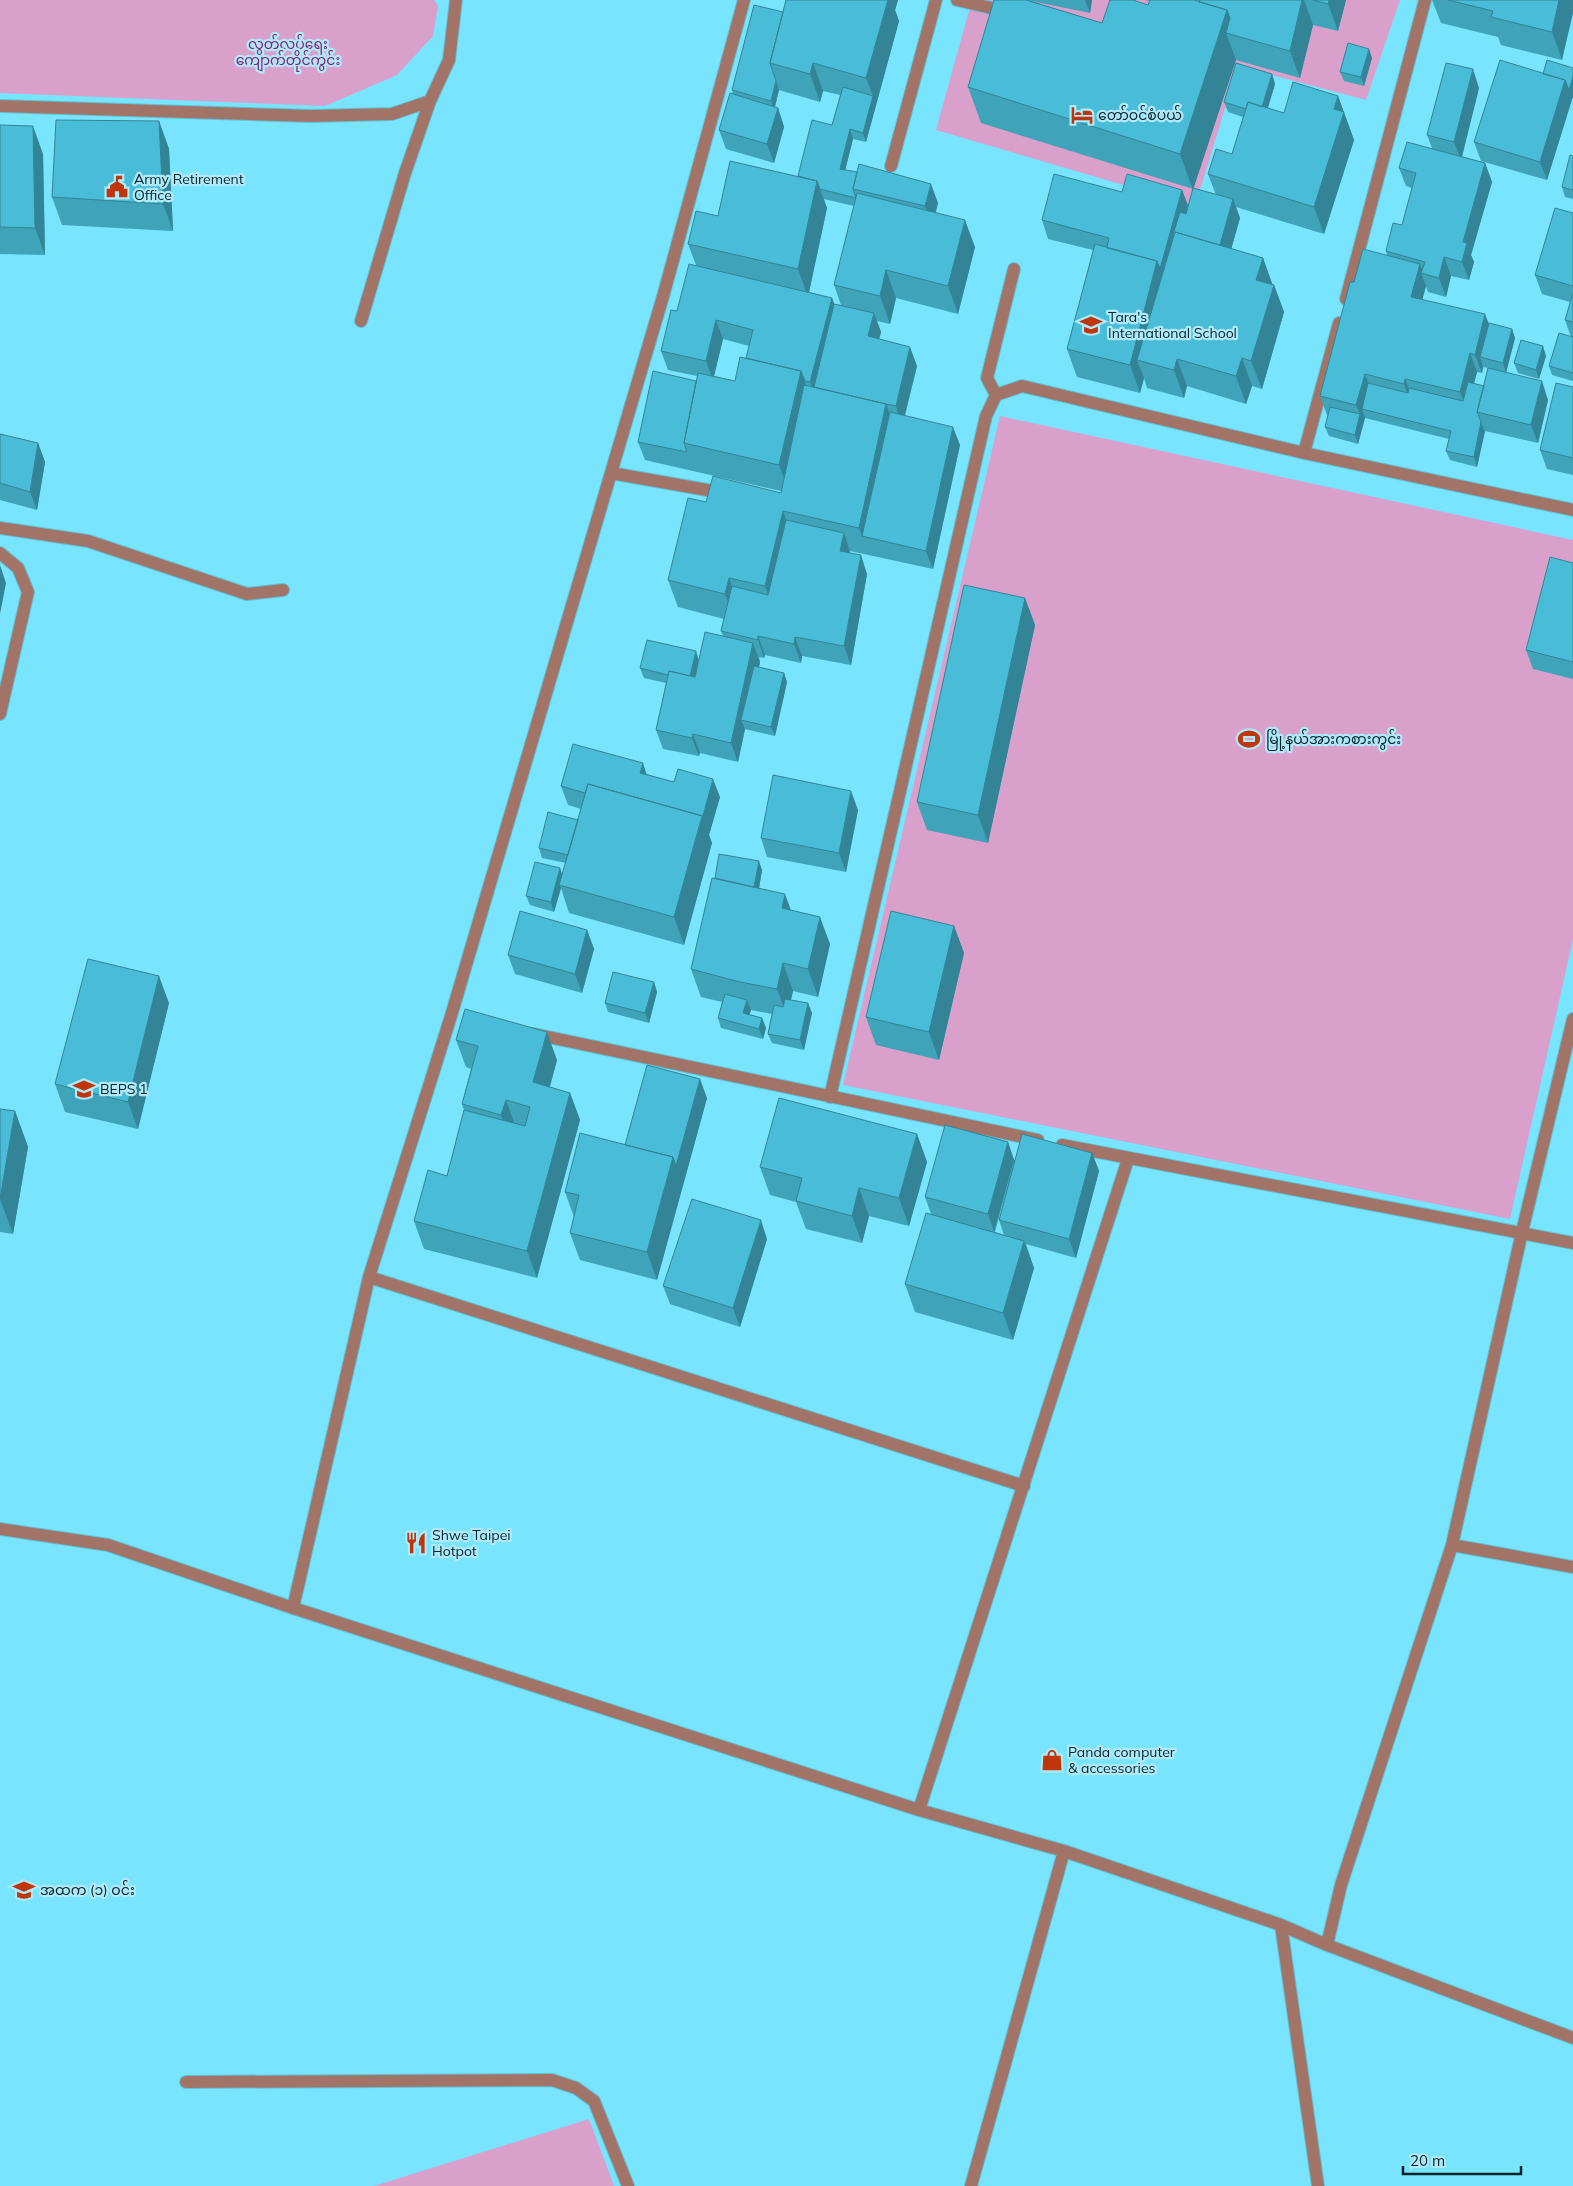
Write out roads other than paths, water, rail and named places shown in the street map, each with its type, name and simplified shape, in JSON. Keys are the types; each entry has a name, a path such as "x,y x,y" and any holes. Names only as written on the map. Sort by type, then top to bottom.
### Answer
{"street":[{"path":"361,321 405,173 430,101 449,60 456,0"},
{"path":"293,1608 369,1277 456,1017 664,293 744,0"},
{"path":"891,166 936,0"},
{"path":"957,0 1024,15"},
{"path":"1304,453 1425,0"},
{"path":"0,106 311,116 392,114 430,101"},
{"path":"996,395 987,378 1014,269"},
{"path":"830,1097 986,416 996,395 1022,386 1304,453 1573,510"},
{"path":"611,473 732,494"},
{"path":"0,528 88,542 247,594 282,590"},
{"path":"0,553 18,568 28,592 0,714"},
{"path":"1327,1945 1341,1885 1452,1545 1522,1232 1573,1019"},
{"path":"519,1031 1128,1159 1573,1243"},
{"path":"919,1810 1128,1159"},
{"path":"369,1277 1024,1486"},
{"path":"0,1529 108,1545 293,1608 919,1810 1064,1851 1281,1925 1327,1945 1573,2038"},
{"path":"1452,1545 1573,1567"},
{"path":"971,2186 1064,1851"},
{"path":"1281,1925 1318,2186"},
{"path":"186,2082 552,2080 576,2088 594,2101 628,2186"}],"place":[{"name":"တော်ဝင်စံပယ်","path":"1082,115"},
{"name":"Army Retirement Office","path":"117,187"},
{"name":"Tara's International School","path":"1091,325"},
{"name":"မြို့နယ်အားကစားကွင်း","path":"1249,739"},
{"name":"BEPS 1","path":"84,1089"},
{"name":"Shwe Taipei Hotpot","path":"416,1543"},
{"name":"Panda computer & accessories","path":"1052,1760"},
{"name":"အထက (၁) ဝင်း","path":"24,1890"}],"park label":[{"name":"လွတ်လပ်ရေး ကျောက်တိုင်ကွင်း","path":"288,52"}]}
